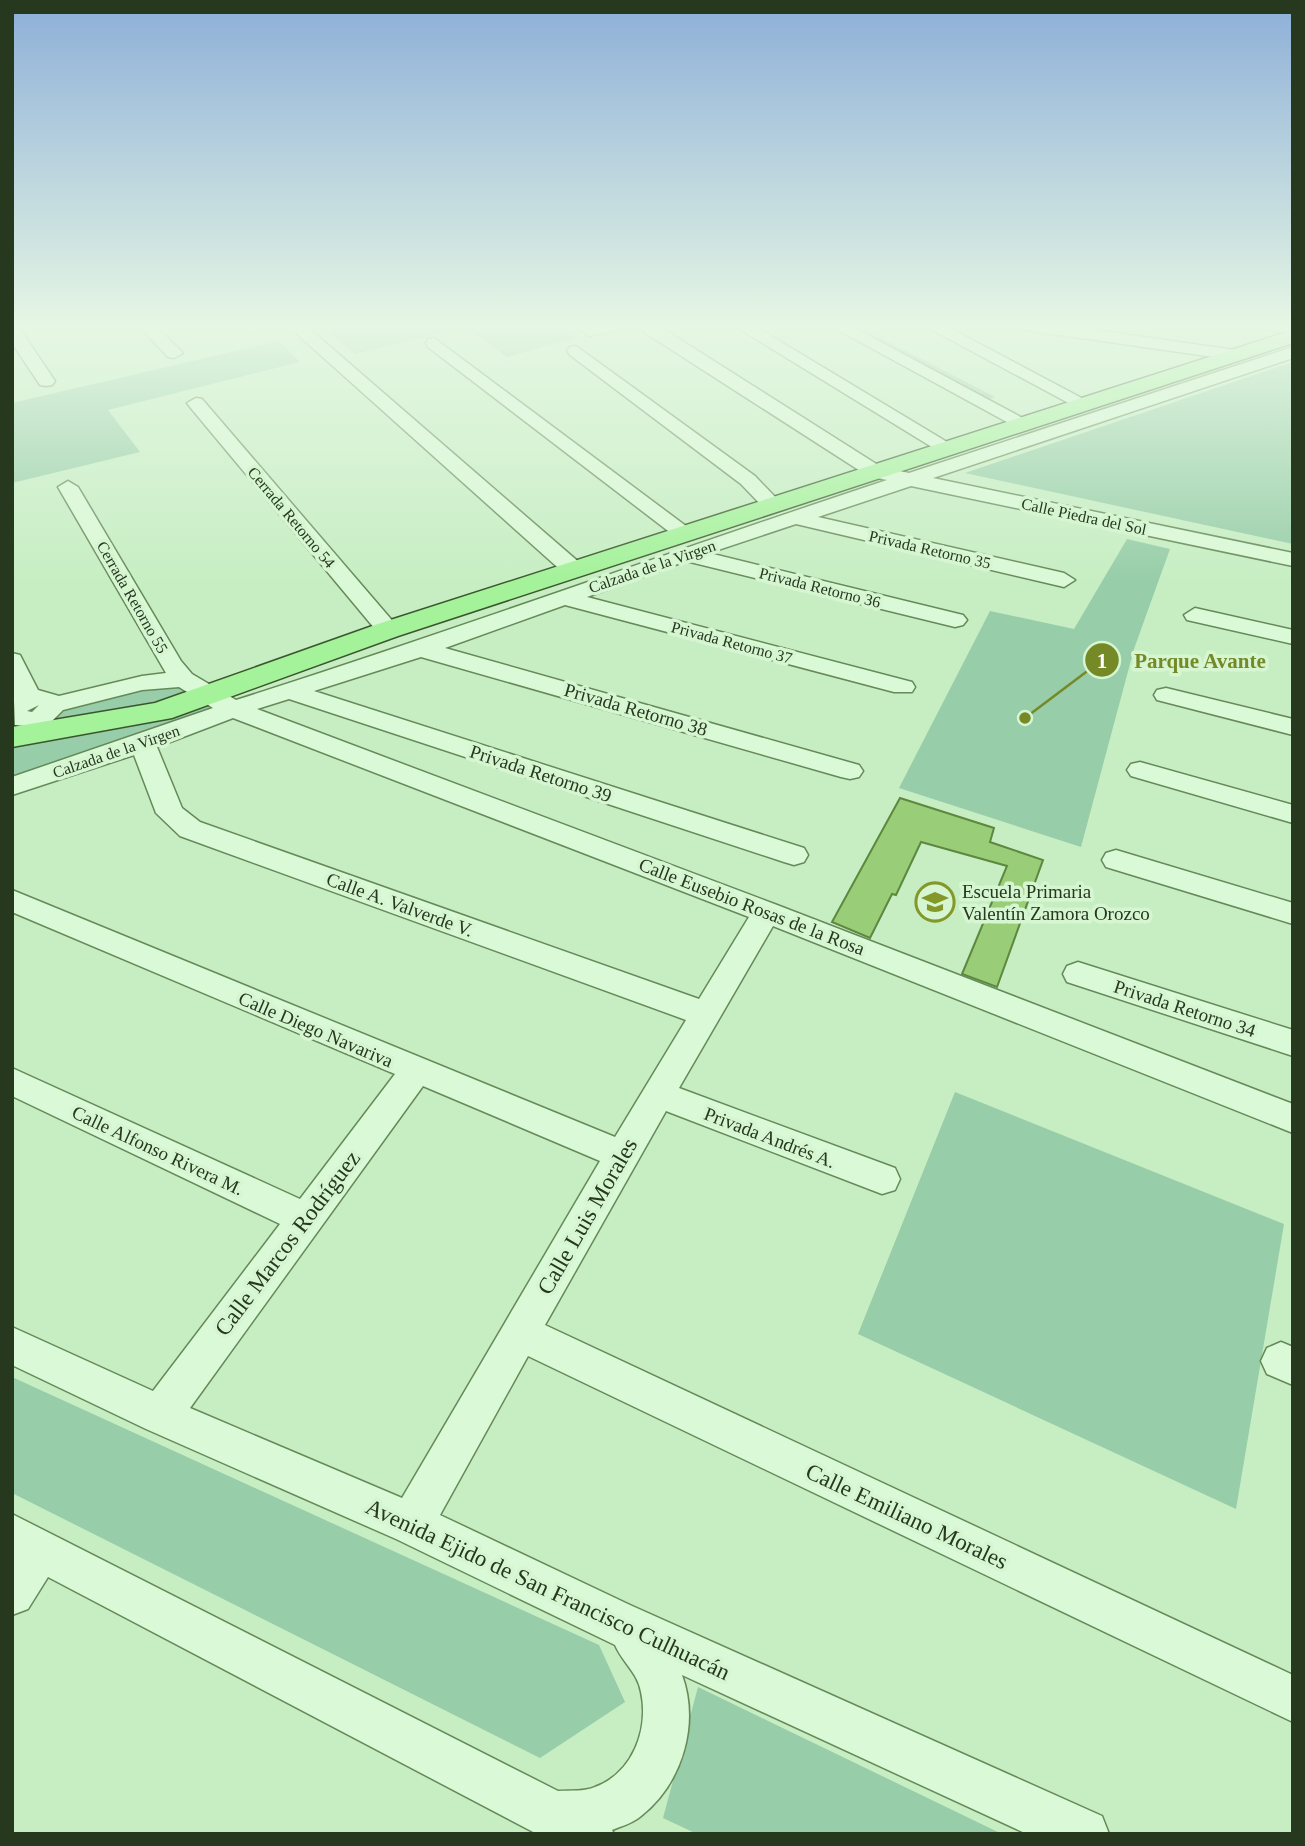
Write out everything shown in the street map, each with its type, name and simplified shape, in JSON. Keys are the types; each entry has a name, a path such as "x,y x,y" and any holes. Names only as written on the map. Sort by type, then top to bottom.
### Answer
{"main road":[{"name":"Calzada de la Virgen","path":"12,737 222,701 388,630 573,569 684,544 772,505 1057,411"}],"street":[{"name":"Cerrada Retorno 54","path":"203,411 388,630"},
{"path":"393,411 573,569"},
{"path":"519,411 684,544"},
{"path":"656,411 748,480 772,505"},
{"path":"780,411 875,472"},
{"path":"886,411 947,447"},
{"path":"1017,411 1033,419"},
{"path":"1019,411 1033,419"},
{"name":"Calzada de la Virgen","path":"12,786 143,743 222,701 288,691 421,649 562,597 684,544 796,518 1117,411"},
{"name":"Calle Piedra del Sol","path":"875,472 1293,560"},
{"name":"Cerrada Retorno 55","path":"68,486 171,664 183,679 222,701"},
{"name":"Privada Retorno 35","path":"796,518 1064,580"},
{"name":"Privada Retorno 36","path":"684,544 955,620"},
{"name":"Privada Retorno 37","path":"562,597 902,687"},
{"path":"1195,615 1293,637"},
{"name":"Privada Retorno 38","path":"421,649 850,771"},
{"path":"12,660 41,702 142,683 183,679"},
{"name":"Privada Retorno 39","path":"288,691 794,855"},
{"path":"1166,695 1293,727"},
{"name":"Calle Eusebio Rosas de la Rosa","path":"222,701 1293,1119"},
{"name":"Calle A. Valverde V.","path":"143,743 170,813 190,829 705,1014"},
{"path":"1140,770 1293,814"},
{"path":"1116,860 1293,914"},
{"name":"Calle Diego Navariva","path":"12,900 622,1155"},
{"name":"Calle Luis Morales","path":"411,1524 657,1094 767,912"},
{"name":"Privada Retorno 34","path":"1078,974 1293,1042"},
{"name":"Calle Marcos Rodríguez","path":"160,1415 416,1071"},
{"name":"Calle Alfonso Rivera M.","path":"12,1081 304,1218"},
{"name":"Privada Andrés A.","path":"657,1094 882,1179"},
{"name":"Calle Emiliano Morales","path":"521,1333 1293,1699"},
{"name":"Avenida Ejido de San Francisco Culhuacán","path":"12,1345 160,1415 411,1524 614,1621 1084,1834"},
{"path":"12,1594 27,1543 589,1834"},
{"path":"537,1809 558,1816 579,1818 610,1809 638,1790 661,1749 667,1715 664,1682 645,1645 614,1621"}],"green space":[{"path":"12,411 109,411 140,452 12,483"},
{"path":"1148,411 1293,411 1293,544 965,473"},
{"path":"1127,539 1170,549 1134,649 1081,847 899,788 990,611 1074,629"},
{"path":"192,686 199,693 96,719 12,730 12,709 30,704 81,706 139,690"},
{"path":"218,698 223,706 12,776 12,744 130,727"},
{"path":"955,1092 1284,1224 1236,1509 858,1334"},
{"path":"12,1377 599,1645 625,1702 540,1758 12,1493"},
{"path":"698,1687 1002,1834 697,1834 663,1818"}],"building":[{"path":"900,798 994,828 990,842 1043,860 997,987 962,974 1007,866 921,842 896,895 892,894 870,938 832,922"}],"place":[{"name":"Parque Avante","path":"1025,718"},
{"name":"Escuela Primaria Valentín Zamora Orozco","path":"935,902"}]}
